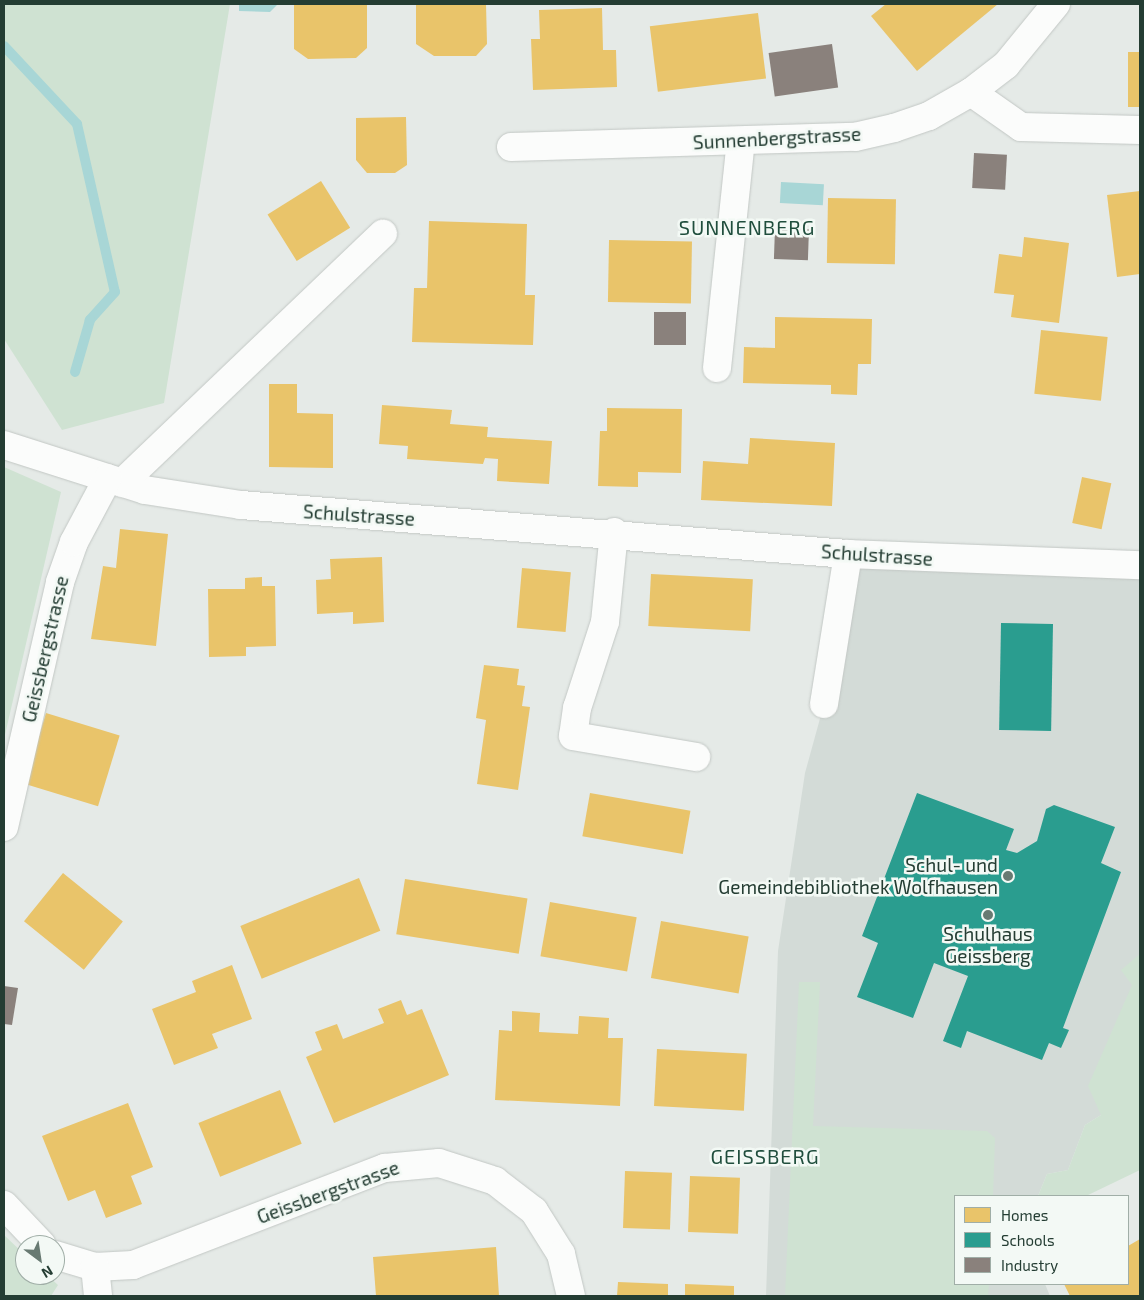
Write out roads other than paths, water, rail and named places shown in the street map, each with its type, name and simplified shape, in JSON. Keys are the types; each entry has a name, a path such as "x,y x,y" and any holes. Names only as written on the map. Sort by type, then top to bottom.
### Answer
{"street":[{"name":"Sunnenbergstrasse","path":"510,147 855,137 929,116 971,92 1006,65 1039,30 1056,4"},
{"path":"971,92 1022,127 1140,130"},
{"path":"717,368 741,141"},
{"name":"Geissbergstrasse","path":"4,827 60,582 74,542 115,481 383,234"},
{"name":"Schulstrasse","path":"4,445 115,481 241,505 614,532 848,554 1140,565"},
{"path":"614,532 605,622 576,708 573,736 696,757"},
{"path":"824,704 848,554"},
{"name":"Geissbergstrasse","path":"65,1258 95,1267 114,1269 154,1258 385,1168 439,1163 495,1181 534,1211 560,1254 570,1296"},
{"path":"4,1205 32,1235"},
{"path":"95,1267 98,1296"}],"water":[{"path":"239,4 277,5 270,12 239,11"},
{"path":"781,182 824,184 823,205 780,203"}],"waterway":[{"path":"4,46 77,124 115,292 90,320 75,372"}],"place":[{"name":"Schul- und Gemeindebibliothek Wolfhausen","path":"1008,876"},
{"name":"Schulhaus Geissberg","path":"988,915"}],"district":[{"name":"SUNNENBERG","path":"747,227"},
{"name":"GEISSBERG","path":"765,1156"}]}
